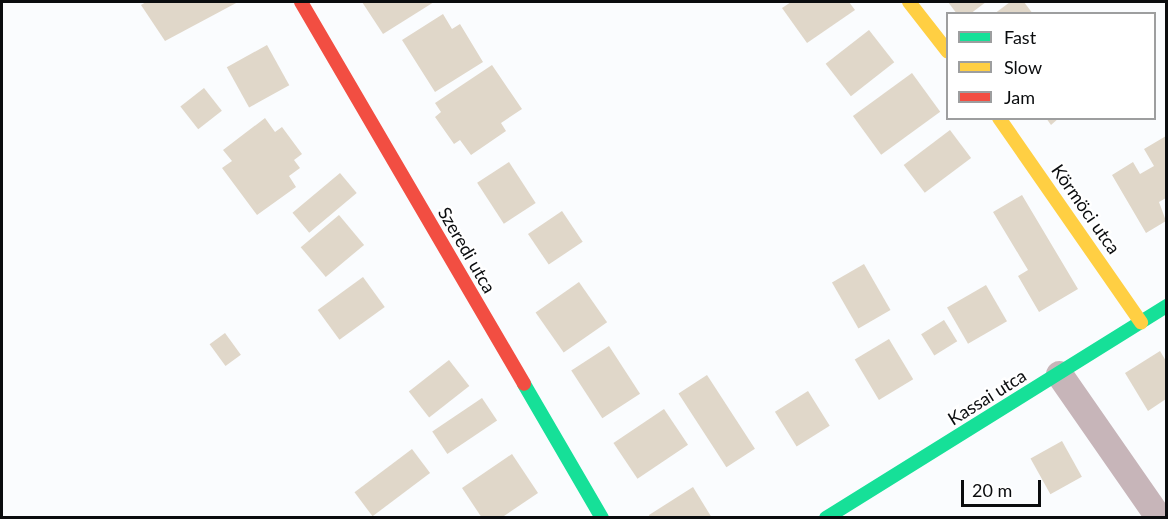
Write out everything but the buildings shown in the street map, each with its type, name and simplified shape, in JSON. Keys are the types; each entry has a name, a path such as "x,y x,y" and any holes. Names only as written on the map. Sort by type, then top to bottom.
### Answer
{"street":[{"name":"Szeredi utca","path":"301,2 602,518"},
{"path":"909,2 946,49"},
{"name":"Körmöci utca","path":"1000,120 1141,322"},
{"name":"Kassai utca","path":"826,518 1167,306"},
{"path":"1059,374 1159,518"}],"traffic: fast":[{"path":"826,518 1166,306"},
{"path":"524,384 602,518"}],"traffic: slow":[{"path":"909,2 946,49"},
{"path":"1000,120 1141,322"}],"traffic: jam":[{"path":"301,2 524,384"}]}
